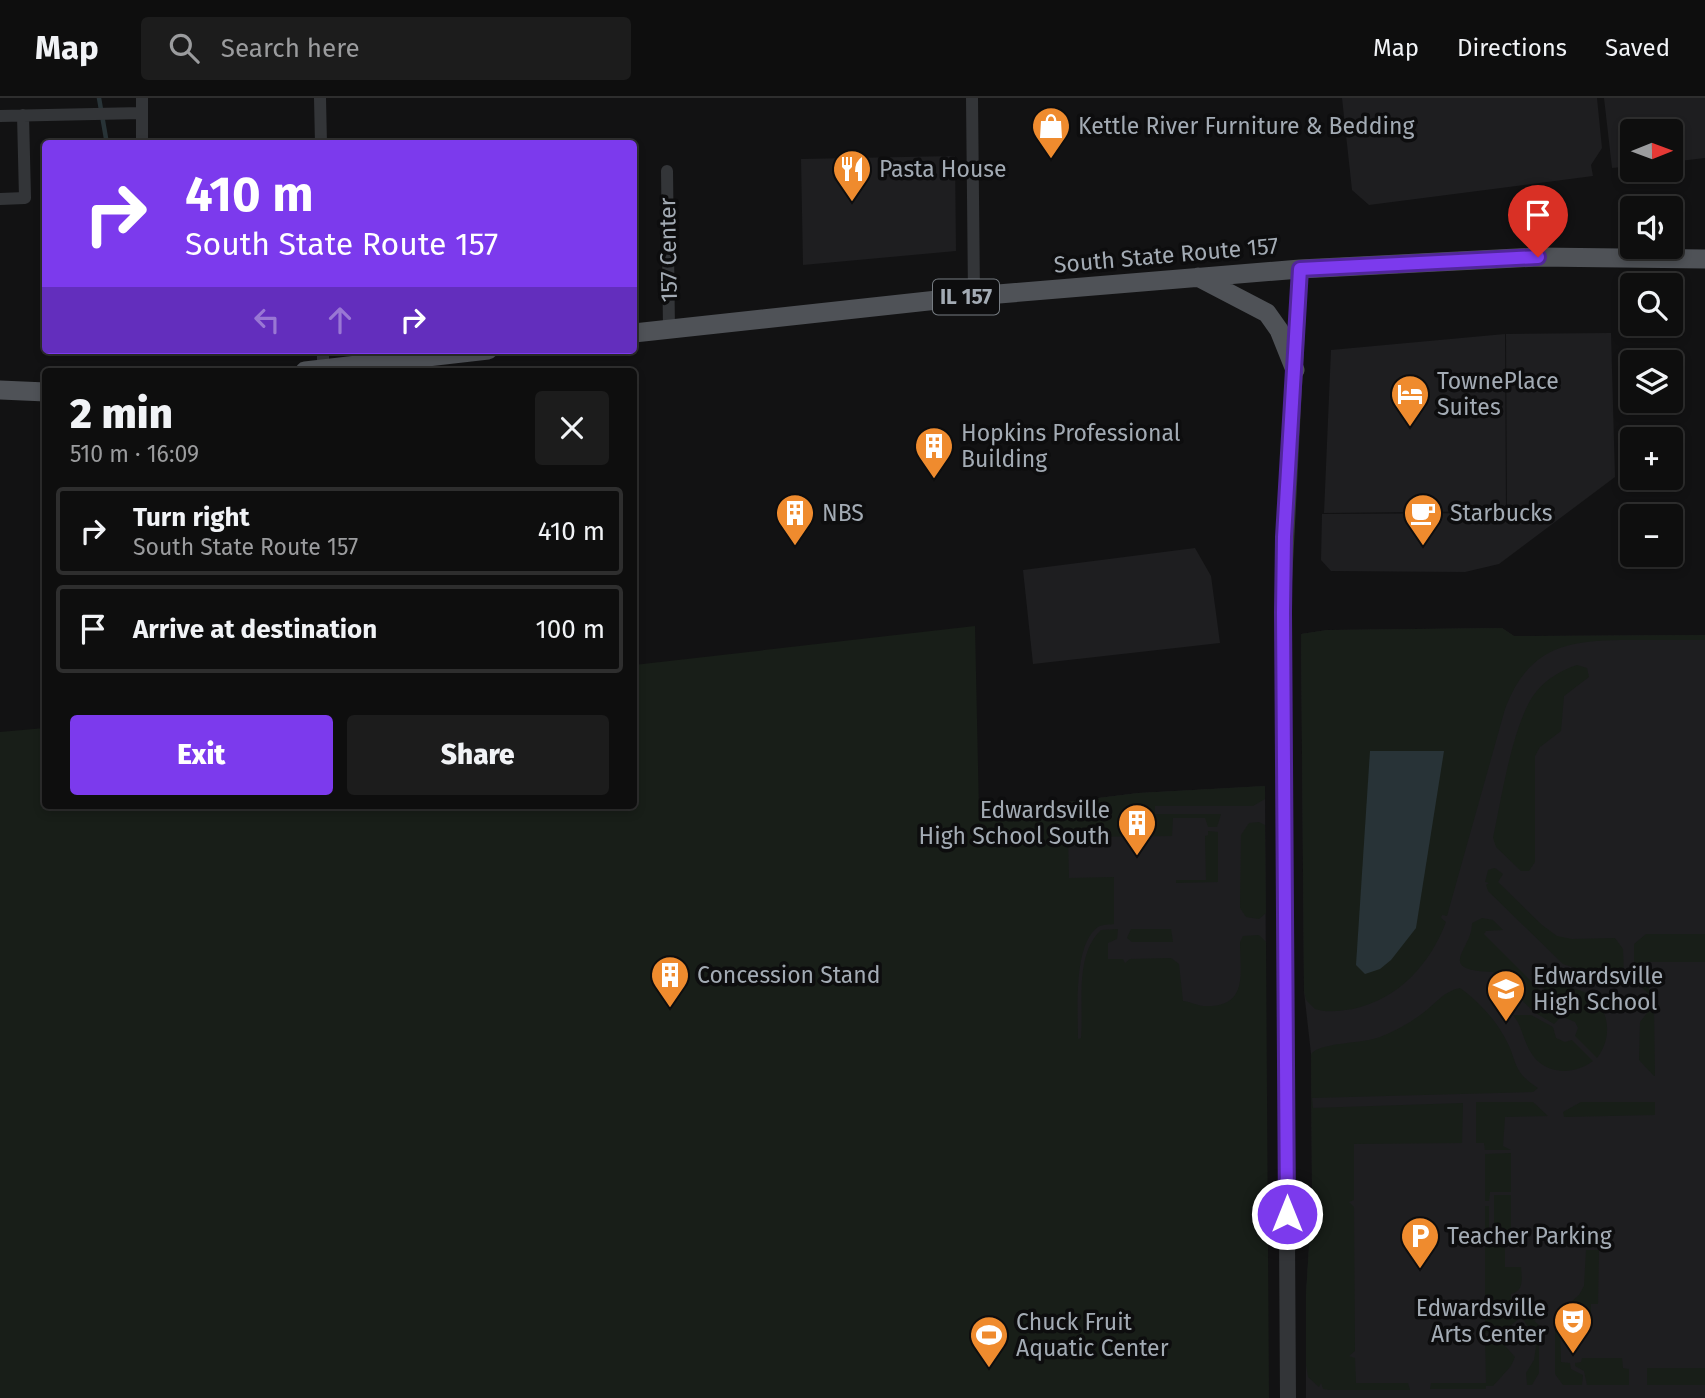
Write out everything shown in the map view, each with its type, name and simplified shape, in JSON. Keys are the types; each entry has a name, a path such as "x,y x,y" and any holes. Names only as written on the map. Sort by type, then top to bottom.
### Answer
{"main road":[{"name":"South State Route 157","path":"637,333 974,296 1300,269 1538,257 1705,259"},
{"path":"1198,277 1267,313 1279,330 1295,370"},
{"path":"317,363 435,354"},
{"path":"0,390 42,392"}],"street":[{"path":"142,98 142,140"},
{"path":"320,98 321,140"},
{"path":"972,98 974,296"},
{"path":"0,116 142,113"},
{"path":"0,199 25,198 23,115"},
{"name":"157 Center","path":"667,172 669,329"},
{"path":"1288,1398 1283,612 1284,537 1300,269"}],"shaded area":[{"path":"1342,98 1597,98 1602,148 1591,165 1593,176 1369,205 1352,190"},
{"path":"1604,98 1705,98 1705,158 1684,160 1684,119 1620,119 1620,167 1612,168"},
{"path":"955,156 956,251 803,265 801,159"},
{"path":"1611,333 1615,477 1499,564 1465,572 1331,571 1321,560 1322,514 1507,513 1506,334"},
{"path":"1505,334 1506,511 1324,513 1331,350"},
{"path":"1195,548 1211,576 1220,643 1033,664 1023,570"},
{"path":"975,626 979,813 1138,793 1265,786 1265,799 1253,806 1155,806 1155,814 1221,814 1217,827 1208,827 1205,818 1173,818 1172,836 1068,837 1069,878 1114,877 1114,924 1098,927 1084,948 1079,979 1078,1039 1081,1038 1084,967 1087,953 1101,930 1118,929 1117,939 1108,943 1108,959 1123,959 1125,963 1130,959 1171,958 1179,964 1183,1001 1203,1006 1218,1005 1235,995 1239,987 1240,942 1243,936 1259,935 1266,942 1269,1398 0,1398 0,732 42,728 42,809 637,809 637,665"},
{"name":"Edwardsville High School","path":"1502,628 1514,636 1705,635 1705,1398 1306,1398 1306,1294 1312,1198 1311,1054 1304,991 1301,634 1327,630"},
{"path":"1502,628 1514,636 1705,635 1705,640 1587,642 1569,645 1539,659 1515,688 1505,709 1447,916 1442,915 1441,918 1446,922 1431,952 1411,978 1385,997 1353,1009 1315,1009 1306,1000 1304,991 1301,634 1327,630"},
{"path":"1577,665 1587,668 1589,677 1564,696 1561,731 1540,747 1535,756 1535,862 1529,871 1521,871 1496,847 1493,838 1514,741 1536,692 1555,676"},
{"path":"1370,751 1444,751 1416,928 1391,960 1380,969 1365,974 1356,965"},
{"path":"1265,786 1266,986 1260,993 1133,1038 978,1041 978,813 1138,793"},
{"path":"1259,822 1265,825 1266,913 1259,919 1246,917 1240,908 1241,835 1249,823"},
{"path":"1208,831 1218,832 1218,882 1176,883 1176,880 1206,880 1205,836"},
{"path":"1495,868 1503,874 1498,882 1557,936 1572,939 1615,938 1623,949 1624,975 1610,985 1594,975 1563,964 1488,891 1486,885 1489,883 1485,882 1488,870"},
{"path":"1482,918 1493,920 1503,930 1486,931 1484,934 1550,1000 1559,1019 1554,1024 1534,1012 1493,972 1465,967 1460,962 1472,923"},
{"path":"1131,929 1171,929 1173,942 1132,942 1127,938"},
{"path":"1646,934 1705,934 1705,962 1647,962 1644,964 1645,985 1649,987 1649,994 1634,980 1634,944"},
{"path":"1530,975 1547,977 1585,993 1601,1007 1607,1033 1597,1058 1575,1036 1578,1028 1575,1022 1563,1017 1553,998"},
{"path":"1460,988 1491,1017 1505,1038 1519,1071 1538,1088 1533,1092 1312,1098 1313,1108 1463,1103 1462,1143 1354,1144 1354,1200 1349,1202 1354,1207 1355,1351 1349,1356 1355,1358 1356,1383 1408,1383 1410,1390 1323,1389 1321,1383 1319,1387 1308,1377 1306,1365 1306,1294 1312,1198 1311,1054 1323,1047 1386,1035 1418,1017 1444,995"},
{"path":"1654,1004 1655,1076 1639,1060 1640,1022"},
{"path":"1513,1015 1531,1015 1553,1027 1556,1038 1565,1042 1572,1040 1593,1061 1568,1071 1550,1069 1543,1065 1530,1051"},
{"path":"1476,1102 1533,1102 1548,1116 1505,1117 1503,1146 1511,1150 1485,1150 1484,1143 1476,1143"},
{"path":"1581,1102 1655,1102 1655,1115 1564,1117 1563,1112"},
{"path":"1511,1153 1511,1192 1490,1192 1489,1201 1485,1201 1485,1154"},
{"path":"1494,1195 1511,1195 1511,1230 1494,1230"},
{"path":"1485,1206 1489,1206 1489,1234 1505,1235 1505,1267 1521,1267 1521,1284 1518,1290 1511,1294 1511,1308 1527,1309 1509,1326 1485,1333"},
{"path":"1586,1250 1599,1250 1598,1304 1591,1304 1591,1315 1556,1315 1579,1295 1584,1286"},
{"path":"1531,1310 1539,1318 1534,1321 1539,1325 1539,1373 1532,1385 1527,1385 1526,1373 1534,1360 1536,1347 1523,1319"},
{"path":"1576,1319 1577,1322 1560,1322 1561,1362 1570,1363 1571,1369 1583,1375 1582,1385 1563,1385 1555,1374 1555,1320"},
{"path":"1485,1336 1496,1336 1515,1357 1511,1366 1493,1386 1486,1386 1486,1389 1430,1389 1431,1383 1486,1383"},
{"path":"1582,1358 1622,1358 1623,1368 1629,1369 1629,1385 1587,1385 1584,1371 1575,1366"},
{"path":"1647,1368 1705,1368 1705,1385 1647,1385"}],"waterway":[{"path":"99,98 106,140"}],"place":[{"name":"Kettle River Furniture & Bedding","path":"1051,160"},
{"name":"Pasta House","path":"852,203"},
{"name":"TownePlace Suites","path":"1410,428"},
{"name":"Hopkins Professional Building","path":"934,480"},
{"name":"NBS","path":"795,547"},
{"name":"Starbucks","path":"1423,547"},
{"name":"Edwardsville High School South","path":"1137,857"},
{"name":"Concession Stand","path":"670,1009"},
{"name":"Edwardsville High School","path":"1506,1023"},
{"name":"Teacher Parking","path":"1420,1270"},
{"name":"Edwardsville Arts Center","path":"1573,1355"},
{"name":"Chuck Fruit Aquatic Center","path":"989,1369"}],"route":[{"path":"1287,1214 1284,537 1300,269 1538,257"}]}
